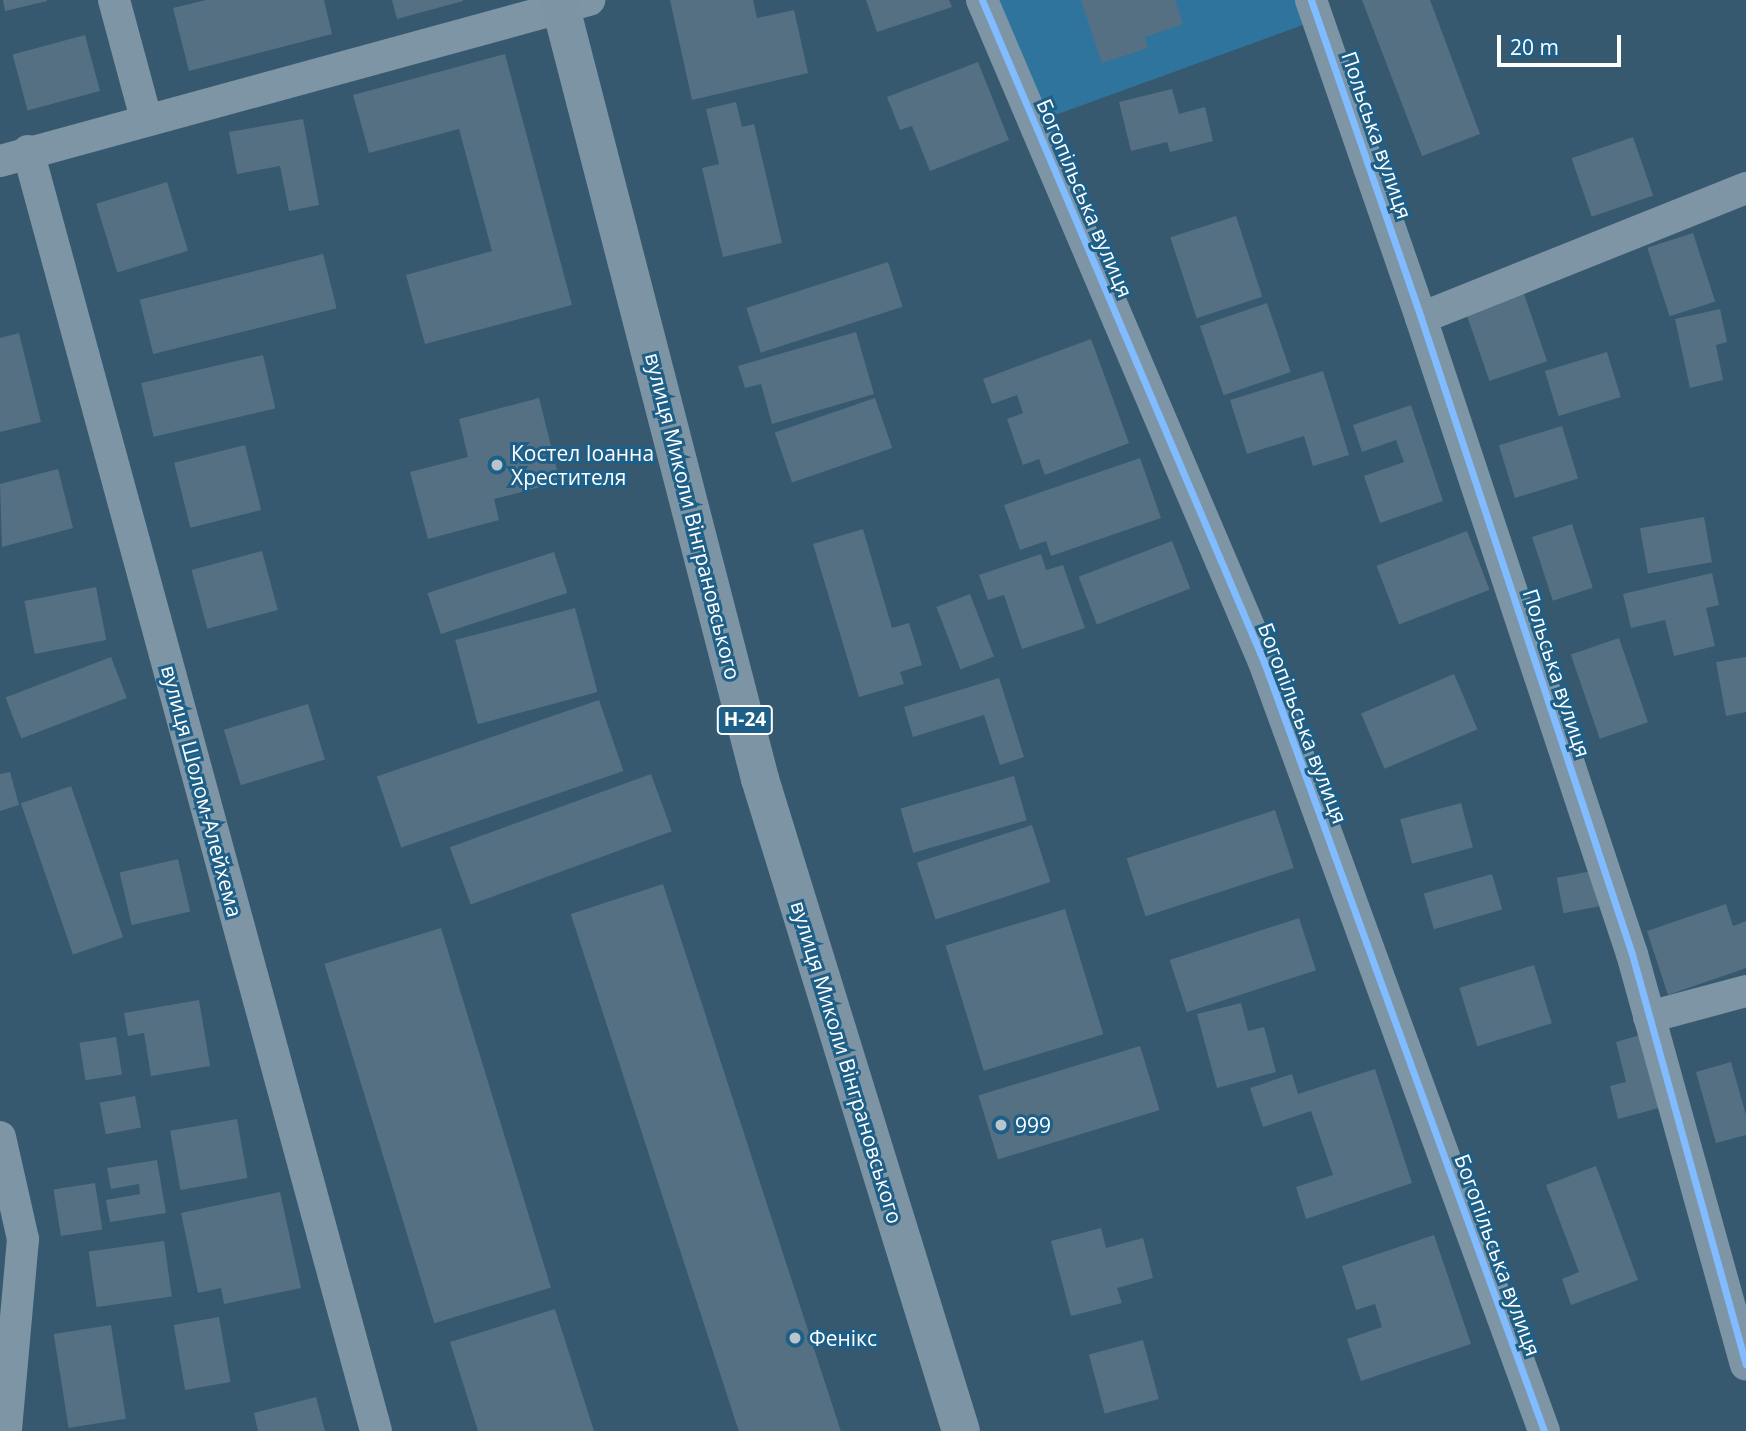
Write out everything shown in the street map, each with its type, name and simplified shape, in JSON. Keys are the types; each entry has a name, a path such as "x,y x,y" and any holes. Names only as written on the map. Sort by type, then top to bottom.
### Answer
{"main road":[{"name":"вулиця Миколи Вінграновського","path":"570,3 760,779 961,1431"}],"street":[{"path":"114,0 146,118"},
{"name":"Богопільська вулиця","path":"982,0 1264,662 1544,1431"},
{"name":"Польська вулиця","path":"1311,0 1421,318 1632,954 1746,1364"},
{"path":"14,156 570,3"},
{"name":"вулиця Шолом-Алейхема","path":"14,156 376,1431"},
{"path":"1421,318 1746,187"},
{"path":"1649,1017 1746,990"},
{"path":"0,1137 23,1239 6,1431"}],"shaded area":[{"path":"997,0 1300,0 1311,22 1047,118"}],"building":[{"path":"3,0 47,0 47,1 5,11"},
{"path":"206,0 324,0 332,34 189,71 173,8"},
{"path":"392,0 463,0 463,1 397,19"},
{"path":"670,0 753,0 757,18 794,10 808,73 692,100"},
{"path":"866,0 949,0 952,7 877,32"},
{"path":"1081,0 1175,0 1183,24 1145,37 1148,48 1102,63"},
{"path":"1362,0 1430,0 1480,134 1422,156"},
{"path":"85,35 100,91 28,110 13,54"},
{"path":"505,54 572,305 425,344 406,275 492,251 459,129 369,153 353,95"},
{"path":"978,62 1009,140 930,171 912,126 900,130 887,97"},
{"path":"1172,89 1179,114 1205,107 1213,141 1170,152 1167,142 1131,151 1119,102"},
{"path":"736,102 742,127 754,124 782,243 723,257 702,168 719,164 706,109"},
{"path":"303,119 319,205 289,211 280,166 237,174 229,132"},
{"path":"1633,137 1653,196 1592,217 1572,158"},
{"path":"167,182 188,251 117,272 96,204"},
{"path":"1236,216 1262,297 1197,318 1170,237"},
{"path":"1693,233 1715,301 1670,316 1647,248"},
{"path":"323,254 337,308 153,354 140,300"},
{"path":"888,262 903,307 761,353 746,308"},
{"path":"1524,294 1547,361 1489,381 1466,314"},
{"path":"1267,303 1291,372 1224,395 1200,326"},
{"path":"1720,309 1727,342 1716,345 1723,380 1690,388 1675,319"},
{"path":"856,332 874,394 772,424 761,384 745,388 738,366"},
{"path":"19,333 41,422 0,432 0,338"},
{"path":"1091,339 1129,443 1045,475 1039,459 1023,465 1007,419 1023,413 1017,395 992,404 983,379"},
{"path":"1607,352 1621,397 1559,416 1545,371"},
{"path":"263,355 275,409 154,437 141,383"},
{"path":"1323,371 1349,455 1313,466 1304,436 1247,454 1230,400"},
{"name":"Костел Іоанна Хрестителя","path":"539,398 560,482 494,499 499,520 428,539 410,472 468,457 459,419"},
{"path":"875,398 892,448 792,483 775,433"},
{"path":"1411,405 1443,501 1380,523 1364,476 1404,462 1396,440 1362,452 1353,425"},
{"path":"1562,426 1578,479 1515,498 1499,445"},
{"path":"245,445 261,510 190,528 174,463"},
{"path":"1140,458 1161,518 1051,556 1046,541 1020,550 1004,505"},
{"path":"58,469 73,528 2,547 0,484"},
{"path":"1704,517 1712,562 1648,574 1640,528"},
{"path":"1572,524 1593,588 1553,601 1532,537"},
{"path":"863,529 892,628 909,623 922,665 900,672 904,684 859,697 813,544"},
{"path":"1467,531 1490,590 1399,625 1376,566"},
{"path":"1172,541 1190,589 1097,624 1079,577"},
{"path":"262,551 278,610 207,629 191,570"},
{"path":"554,552 567,593 441,634 428,593"},
{"path":"1041,554 1046,570 1063,565 1085,628 1022,649 1004,595 988,600 979,575"},
{"path":"1712,573 1719,605 1706,608 1715,646 1674,656 1665,620 1631,628 1623,594"},
{"path":"96,587 106,640 35,654 24,601"},
{"path":"970,594 994,657 960,669 936,607"},
{"path":"575,608 598,692 478,724 455,640"},
{"path":"1619,638 1648,722 1600,739 1571,655"},
{"path":"111,657 127,698 21,739 6,697"},
{"path":"1746,657 1746,712 1726,716 1716,662"},
{"path":"1454,674 1477,729 1384,769 1361,713"},
{"path":"999,678 1024,757 1000,765 984,715 913,737 904,707"},
{"path":"599,700 623,771 401,847 377,777"},
{"path":"308,704 325,759 241,785 224,730"},
{"path":"10,772 19,805 0,811 0,774"},
{"path":"651,774 672,831 471,905 450,847"},
{"path":"1014,776 1027,820 913,853 901,809"},
{"path":"71,786 123,937 73,955 21,803"},
{"path":"1461,803 1473,847 1412,864 1400,819"},
{"path":"1275,810 1294,868 1145,916 1127,858"},
{"path":"1032,825 1051,882 935,919 917,862"},
{"path":"178,859 190,912 132,925 120,872"},
{"path":"1592,871 1599,906 1564,913 1557,878"},
{"path":"1492,874 1502,910 1434,929 1424,894"},
{"path":"663,884 841,1431 739,1431 571,914"},
{"path":"1726,904 1733,926 1746,921 1746,968 1668,995 1647,931"},
{"path":"1065,909 1103,1034 984,1071 945,946"},
{"path":"1299,918 1316,970 1187,1012 1170,960"},
{"path":"441,928 551,1288 434,1323 324,964"},
{"path":"1534,965 1552,1023 1477,1046 1459,988"},
{"path":"199,1000 210,1066 151,1076 144,1033 128,1036 124,1013"},
{"path":"1241,1003 1248,1031 1264,1027 1276,1072 1217,1088 1197,1014"},
{"path":"1640,1035 1659,1108 1618,1119 1610,1086 1626,1082 1616,1042"},
{"path":"116,1037 122,1075 85,1080 79,1043"},
{"path":"1140,1046 1160,1110 998,1159 978,1095"},
{"path":"1731,1062 1746,1115 1746,1135 1716,1143 1696,1072"},
{"path":"1375,1069 1412,1183 1306,1219 1296,1187 1333,1175 1311,1111 1263,1127 1250,1088 1292,1074 1298,1094"},
{"path":"135,1096 141,1127 106,1134 100,1103"},
{"path":"237,1119 247,1178 180,1190 170,1131"},
{"path":"157,1160 166,1213 110,1222 106,1200 140,1194 139,1184 111,1189 107,1168"},
{"path":"1596,1166 1638,1280 1571,1305 1562,1279 1579,1272 1546,1185"},
{"path":"95,1183 102,1229 61,1236 54,1190"},
{"path":"280,1192 301,1288 224,1304 221,1288 198,1293 181,1213"},
{"path":"1101,1228 1106,1248 1143,1238 1153,1278 1117,1288 1122,1303 1071,1316 1051,1241"},
{"path":"1434,1235 1471,1344 1361,1381 1347,1339 1382,1327 1375,1304 1356,1310 1342,1266"},
{"path":"164,1241 172,1296 97,1307 89,1252"},
{"path":"555,1309 594,1431 478,1431 450,1342"},
{"path":"219,1317 230,1382 185,1390 174,1325"},
{"path":"111,1325 126,1419 69,1428 54,1334"},
{"path":"1143,1340 1159,1399 1105,1413 1089,1354"},
{"path":"316,1397 325,1431 258,1431 254,1413"}],"cycle path":[{"path":"982,0 1264,662 1544,1431"},
{"path":"1311,0 1421,318 1632,954 1746,1364"}],"place":[{"name":"Костел Іоанна Хрестителя","path":"497,465"},
{"name":"999","path":"1001,1125"},
{"name":"Фенікс","path":"795,1338"}]}
